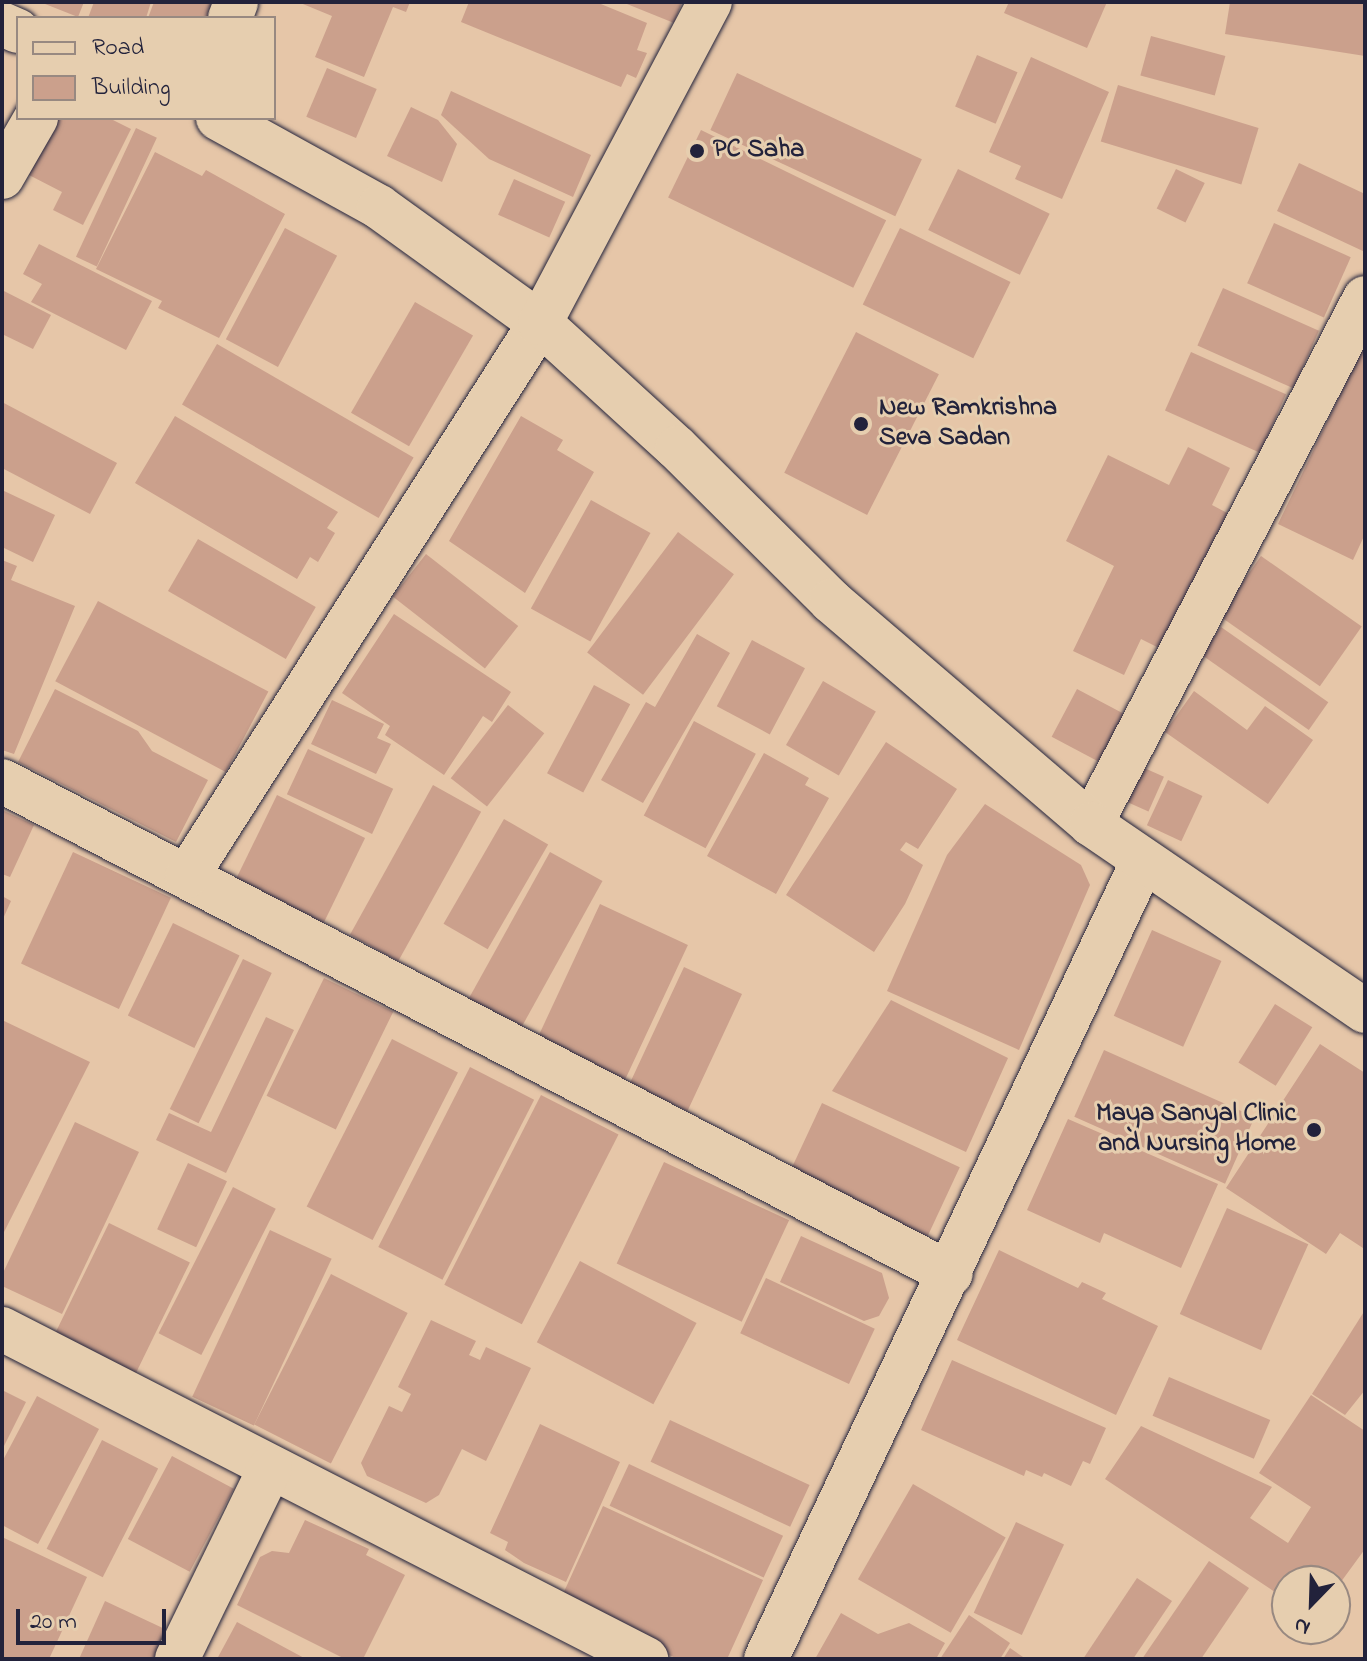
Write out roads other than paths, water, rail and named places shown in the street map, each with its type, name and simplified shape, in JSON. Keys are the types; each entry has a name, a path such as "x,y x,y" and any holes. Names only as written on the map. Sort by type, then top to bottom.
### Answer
{"street":[{"path":"187,876 540,323 710,2"},
{"path":"2,177 35,120"},
{"path":"222,120 379,207 540,323 677,448 831,601 1091,824 1142,863 1365,1011"},
{"path":"1091,824 1365,298"},
{"path":"2,781 565,1078 951,1274"},
{"path":"766,1659 951,1274 1142,863"},
{"path":"2,1329 646,1659"},
{"path":"177,1659 270,1468"}],"place":[{"name":"PC Saha","path":"697,151"},
{"name":"New Ramkrishna Seva Sadan","path":"861,424"},
{"name":"Maya Sanyal Clinic and Nursing Home","path":"1314,1130"}]}
